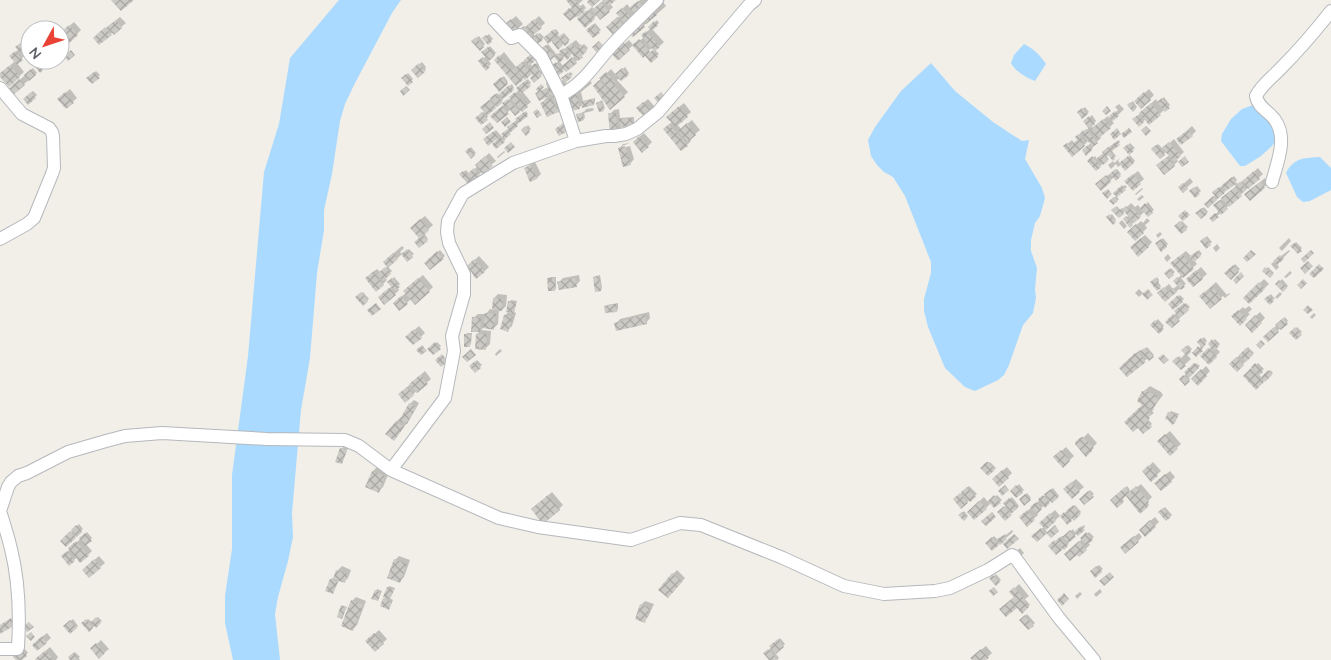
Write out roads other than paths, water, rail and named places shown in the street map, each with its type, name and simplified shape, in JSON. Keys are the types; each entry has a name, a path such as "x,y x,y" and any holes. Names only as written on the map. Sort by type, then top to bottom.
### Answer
{"street":[{"path":"561,95 581,82 613,44 657,0"},
{"path":"391,470 445,398 454,351 452,336 464,294 464,274 450,243 447,232 448,220 462,195 513,163 576,140 626,134 637,129 658,112 755,0"},
{"path":"1272,182 1282,138 1276,121 1257,102 1256,96 1259,90 1282,68 1331,11"},
{"path":"494,20 511,38 520,35 538,52 561,95 576,140"},
{"path":"0,88 24,116 49,128 52,132 54,168 34,218 0,239"},
{"path":"0,649 17,649 20,623 17,578 12,550 0,511 11,482 18,476 68,452 115,438 162,433 345,440 359,446 391,470 499,518 538,527 630,540 680,523 702,525 783,558 844,586 884,594 935,591 950,588 988,570 1012,555 1059,618 1094,660"}],"water":[{"path":"339,0 401,0 392,13 354,85 345,104 340,121 332,174 324,210 324,230 317,273 310,358 301,410 292,513 293,537 275,614 280,660 233,660 225,623 225,596 232,549 232,475 248,356 264,172 279,124 290,58"},
{"path":"1024,44 1036,52 1046,64 1035,81 1021,74 1011,63 1014,55"},
{"path":"931,63 955,91 993,122 1022,141 1029,140 1025,159 1042,188 1045,198 1040,216 1035,223 1031,240 1031,251 1037,268 1036,298 1033,313 1023,325 1004,375 975,391 965,387 945,368 928,327 924,311 924,299 931,273 931,262 905,196 893,177 884,172 871,156 868,140 901,91"},
{"path":"1253,105 1261,110 1276,133 1276,140 1261,156 1245,166 1240,166 1221,141 1222,134 1231,119 1242,109"},
{"path":"1320,157 1331,168 1331,190 1310,201 1303,202 1297,197 1286,173 1300,159"}]}
